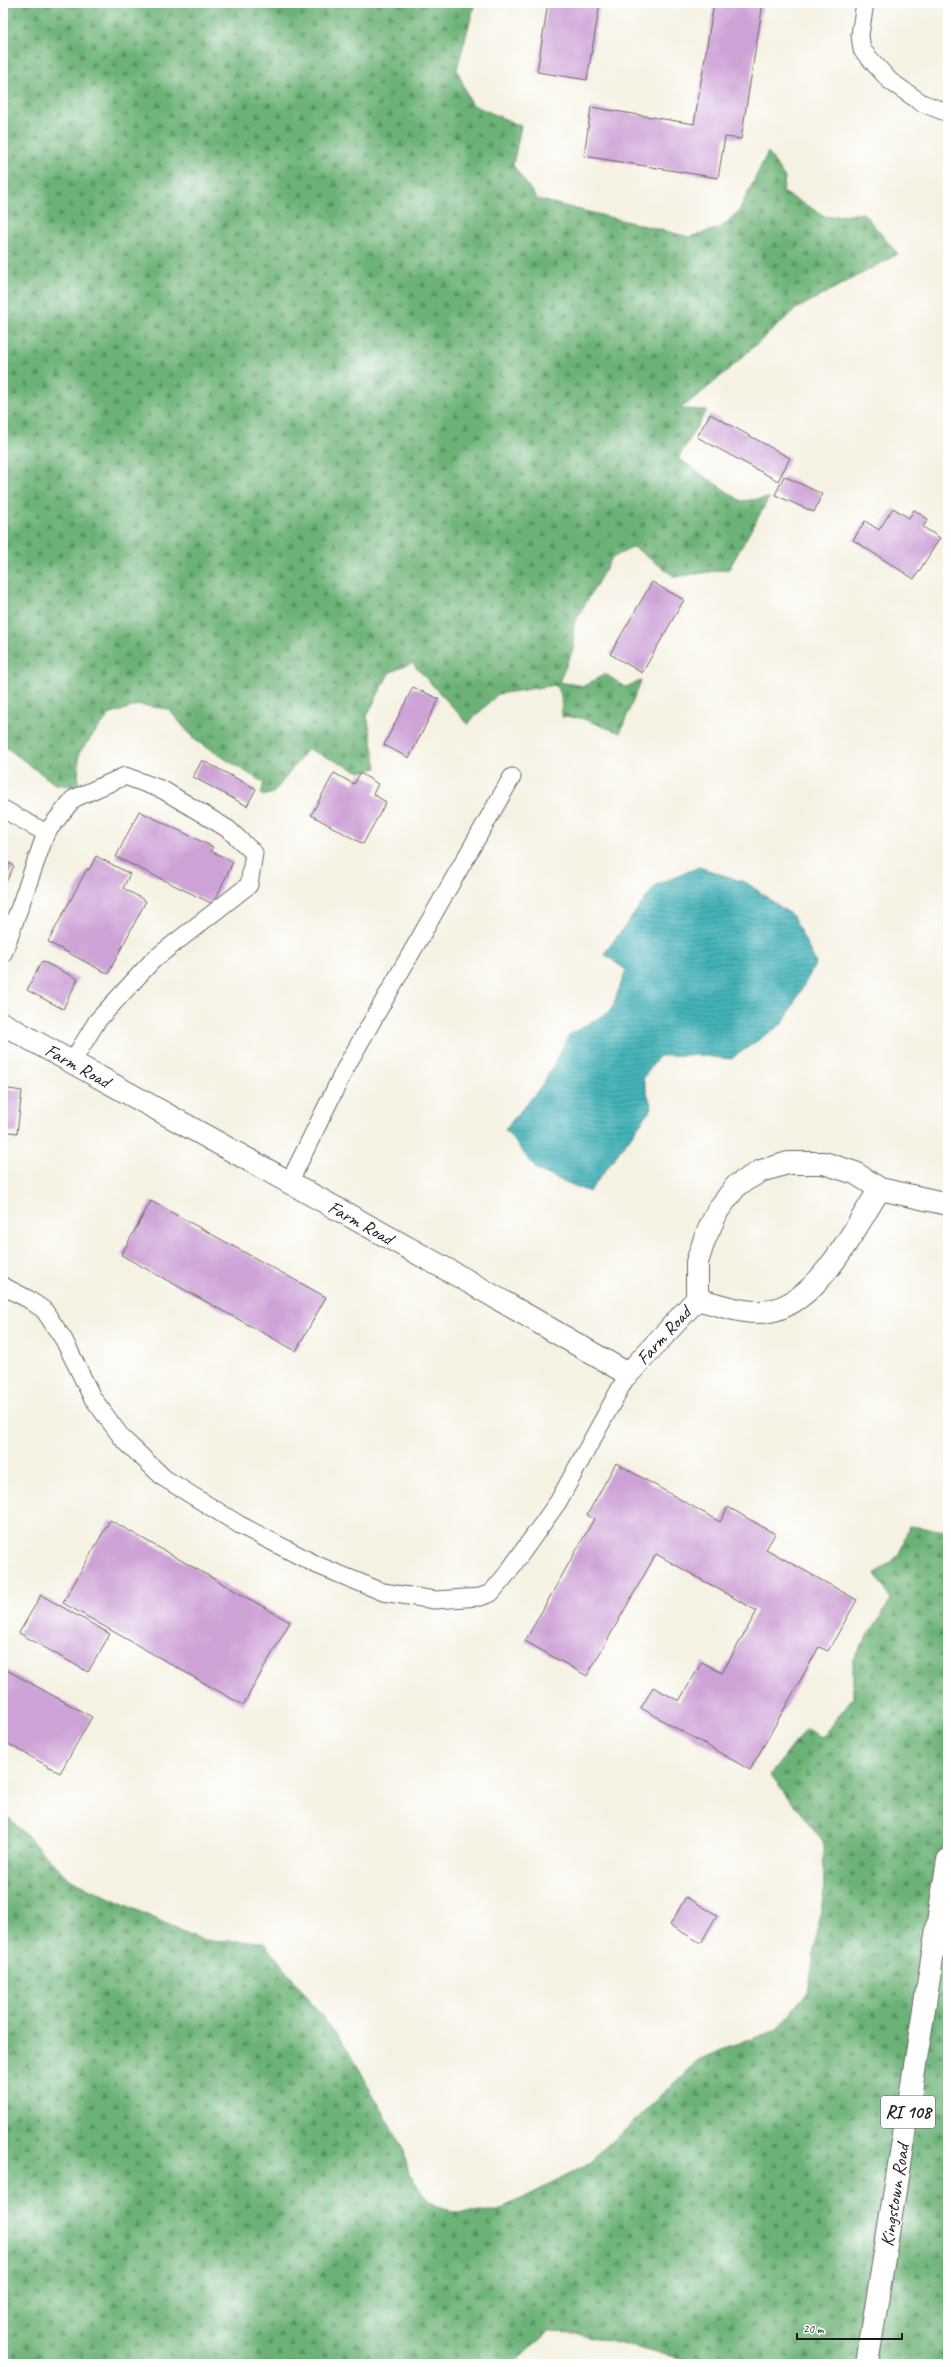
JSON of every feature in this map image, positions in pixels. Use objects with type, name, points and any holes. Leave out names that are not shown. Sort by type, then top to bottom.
[{"type":"street","name":"Farm Road","points":[[3,1024],[471,1283],[628,1374],[697,1299],[697,1262],[705,1238],[718,1210],[738,1185],[761,1171],[788,1163],[824,1163],[855,1174],[880,1189],[948,1204]]},
{"type":"street","name":"Farm Road","points":[[697,1299],[749,1312],[774,1311],[801,1298],[821,1280],[880,1189]]},
{"type":"street","name":"Kingstown Road","points":[[867,2364],[948,1860]]},
{"type":"lane","points":[[865,3],[860,35],[862,50],[890,81],[922,103],[948,113]]},
{"type":"lane","points":[[3,954],[46,833],[73,799],[125,776],[170,794],[228,828],[254,853],[248,885],[153,960],[97,1020],[72,1062]]},
{"type":"lane","points":[[289,1183],[347,1065],[512,777]]},
{"type":"lane","points":[[3,809],[46,833]]},
{"type":"lane","points":[[3,1286],[28,1299],[44,1310],[64,1340],[92,1397],[122,1438],[164,1478],[240,1525],[318,1565],[383,1592],[435,1600],[480,1597],[491,1593],[506,1575],[558,1502],[628,1374]]},
{"type":"green space","points":[[3,3],[475,3],[457,69],[471,104],[521,126],[513,165],[537,199],[689,237],[720,228],[739,211],[768,152],[785,178],[783,192],[827,217],[863,213],[898,254],[796,309],[711,385],[680,409],[707,410],[678,458],[741,501],[769,498],[729,569],[675,577],[634,547],[612,558],[574,623],[573,650],[559,682],[584,686],[605,674],[626,687],[641,681],[620,733],[581,718],[562,717],[561,695],[555,685],[498,694],[468,724],[412,663],[389,673],[367,716],[377,768],[360,772],[308,749],[273,793],[263,796],[261,794],[264,783],[195,740],[168,709],[138,705],[109,715],[79,753],[78,787],[55,784],[3,745]]},
{"type":"green space","points":[[909,1526],[948,1531],[948,2364],[703,2364],[576,2333],[548,2332],[513,2364],[3,2364],[3,1812],[69,1879],[202,1940],[264,1942],[350,2052],[404,2151],[409,2174],[430,2202],[450,2212],[498,2211],[582,2168],[633,2123],[699,2059],[778,2029],[808,1992],[824,1891],[823,1841],[770,1775],[806,1729],[822,1737],[853,1697],[853,1659],[891,1600],[876,1573],[899,1555]]},
{"type":"water","points":[[699,867],[747,883],[793,916],[816,963],[783,1023],[731,1059],[696,1055],[659,1056],[643,1079],[652,1108],[589,1192],[537,1170],[505,1129],[542,1086],[569,1035],[611,1011],[626,970],[604,954],[656,885]]},
{"type":"building","points":[[548,3],[600,3],[587,80],[537,72]]},
{"type":"building","points":[[714,3],[763,3],[741,139],[725,137],[718,178],[584,156],[591,107],[694,124]]},
{"type":"building","points":[[710,414],[790,458],[778,481],[697,437]]},
{"type":"building","points":[[784,476],[822,494],[814,512],[775,495]]},
{"type":"building","points":[[893,508],[909,518],[914,510],[928,519],[923,527],[940,538],[914,579],[853,540],[865,521],[879,530]]},
{"type":"building","points":[[652,582],[684,600],[642,673],[610,654]]},
{"type":"building","points":[[413,687],[439,699],[409,758],[384,745]]},
{"type":"building","points":[[202,760],[256,789],[247,806],[193,777]]},
{"type":"building","points":[[334,773],[354,784],[360,773],[378,784],[373,794],[386,802],[363,844],[311,815]]},
{"type":"building","points":[[139,811],[213,847],[211,851],[233,862],[213,904],[116,857]]},
{"type":"building","points":[[96,856],[130,874],[123,888],[146,901],[108,974],[48,942],[87,869],[89,870]]},
{"type":"building","points":[[3,860],[14,866],[3,888]]},
{"type":"building","points":[[42,961],[78,979],[63,1009],[27,990]]},
{"type":"building","points":[[3,1088],[22,1091],[17,1133],[3,1131]]},
{"type":"building","points":[[151,1201],[326,1297],[296,1351],[121,1255]]},
{"type":"building","points":[[616,1463],[720,1522],[728,1507],[775,1534],[766,1549],[857,1600],[828,1651],[819,1647],[750,1770],[641,1708],[653,1687],[679,1701],[702,1662],[722,1673],[757,1611],[656,1554],[587,1676],[525,1641],[594,1519],[587,1515]]},
{"type":"building","points":[[110,1520],[290,1622],[243,1705],[63,1603]]},
{"type":"building","points":[[41,1595],[110,1634],[88,1672],[19,1633]]},
{"type":"building","points":[[3,1668],[92,1717],[60,1773],[3,1741]]},
{"type":"building","points":[[686,1897],[717,1915],[701,1943],[670,1925]]}]
